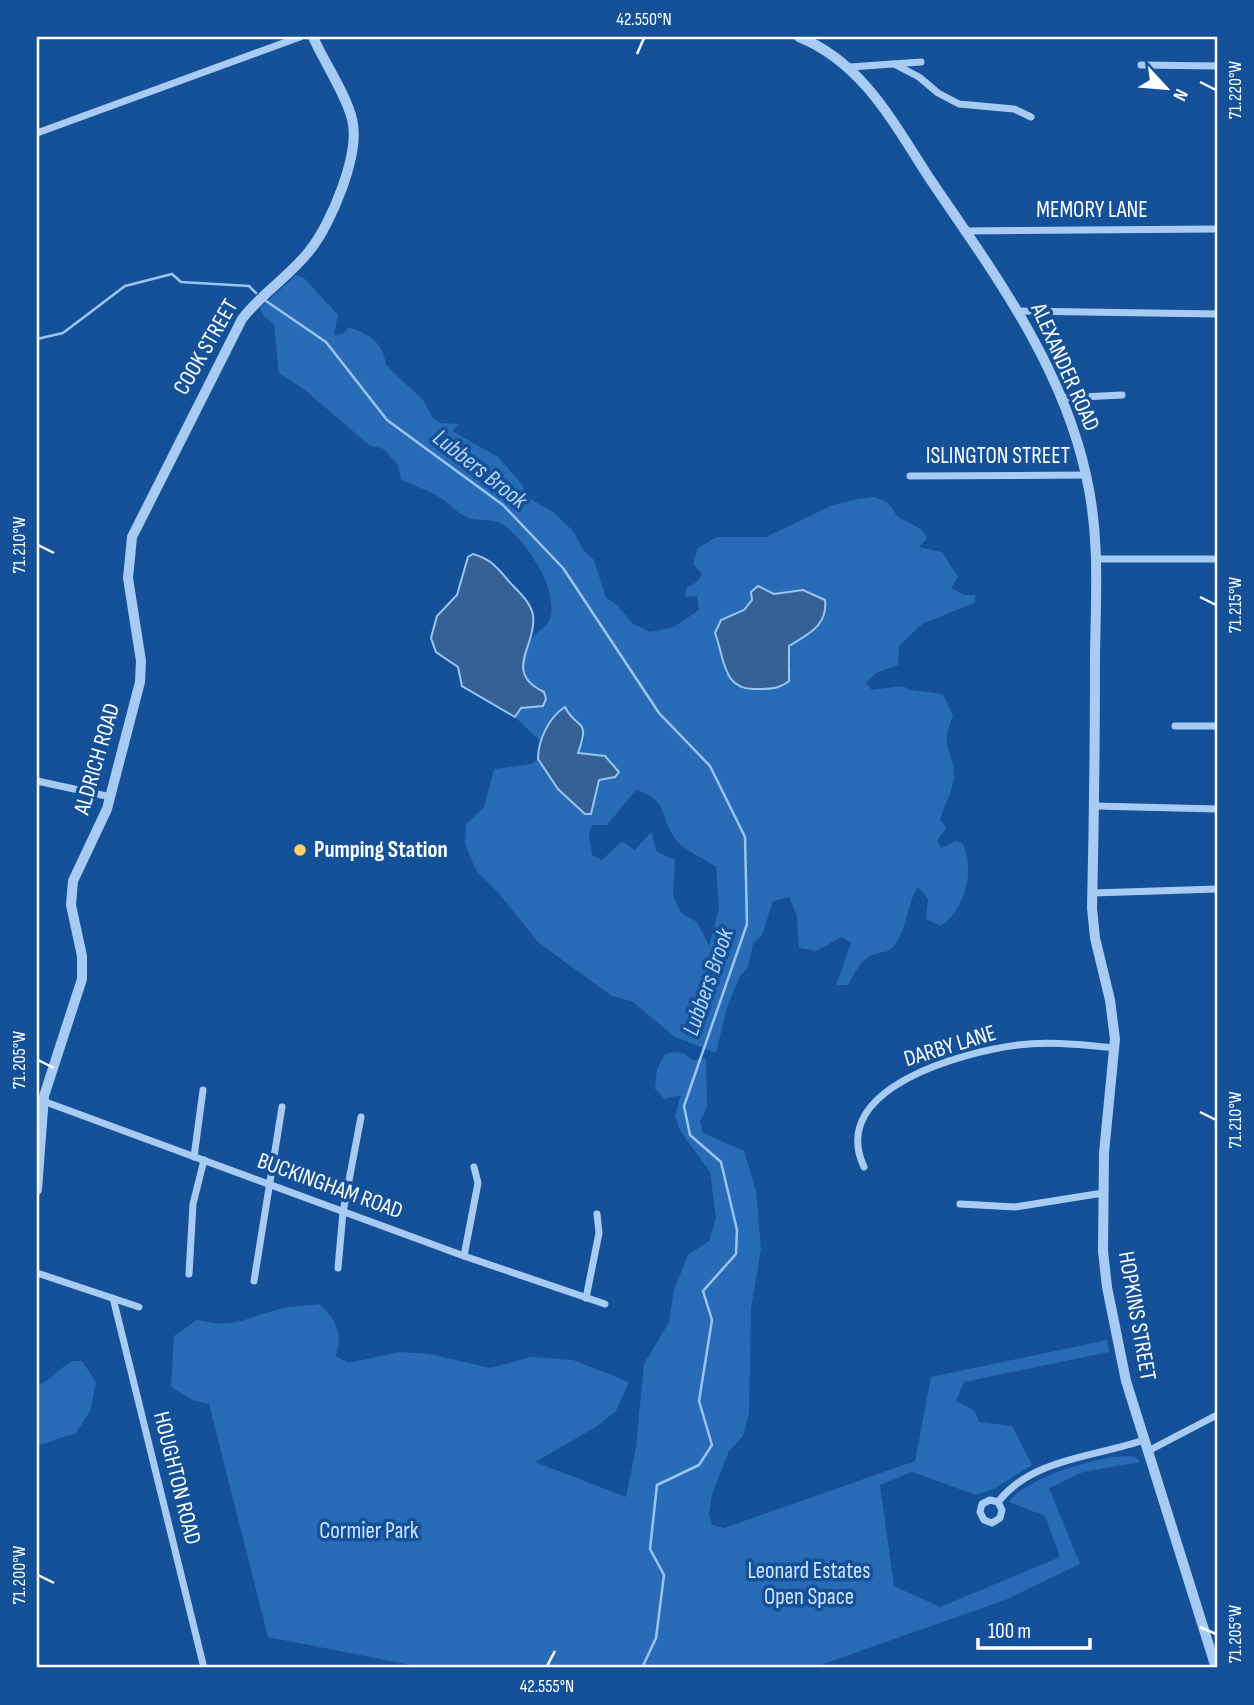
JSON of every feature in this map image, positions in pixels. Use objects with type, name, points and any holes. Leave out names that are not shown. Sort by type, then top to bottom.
[{"type":"street","points":[[37,133],[300,37]]},
{"type":"street","name":"COOK STREET","points":[[132,537],[242,319],[261,296],[311,250],[336,201],[349,159],[353,122],[313,37]]},
{"type":"street","name":"ALEXANDER ROAD","points":[[799,37],[850,67],[880,102],[1018,311],[1061,398],[1086,475],[1097,559],[1093,919]]},
{"type":"street","points":[[850,67],[921,62]]},
{"type":"street","points":[[894,64],[959,104],[1014,109],[1031,117]]},
{"type":"street","points":[[1141,65],[1217,66]]},
{"type":"street","name":"MEMORY LANE","points":[[966,231],[1217,229]]},
{"type":"street","points":[[1018,311],[1217,314]]},
{"type":"street","points":[[1061,398],[1122,395]]},
{"type":"street","name":"ISLINGTON STREET","points":[[910,476],[1086,475]]},
{"type":"street","name":"ALDRICH ROAD","points":[[37,1190],[41,1097],[78,1002],[82,979],[82,956],[71,905],[73,881],[111,797],[141,676],[128,578],[132,537]]},
{"type":"street","points":[[1097,559],[1217,559]]},
{"type":"street","points":[[1175,726],[1217,726]]},
{"type":"street","points":[[37,781],[111,797]]},
{"type":"street","points":[[1095,806],[1217,808]]},
{"type":"street","points":[[1093,893],[1217,889]]},
{"type":"street","name":"HOPKINS STREET","points":[[1093,919],[1111,1010],[1115,1048],[1105,1125],[1103,1193],[1107,1287],[1121,1363],[1216,1668]]},
{"type":"street","name":"DARBY LANE","points":[[864,1167],[857,1143],[867,1113],[891,1086],[909,1076],[1017,1045],[1051,1043],[1115,1048]]},
{"type":"street","points":[[194,1157],[203,1090]]},
{"type":"street","name":"BUCKINGHAM ROAD","points":[[41,1097],[194,1157],[464,1256],[605,1304]]},
{"type":"street","points":[[254,1281],[282,1107]]},
{"type":"street","points":[[338,1268],[344,1212],[361,1117]]},
{"type":"street","points":[[189,1274],[193,1204],[204,1160]]},
{"type":"street","points":[[464,1256],[478,1182],[474,1167]]},
{"type":"street","points":[[960,1204],[1015,1207],[1103,1193]]},
{"type":"street","points":[[586,1298],[599,1233],[597,1214]]},
{"type":"street","points":[[37,1273],[139,1307]]},
{"type":"street","name":"HOUGHTON ROAD","points":[[113,1298],[204,1668]]},
{"type":"street","points":[[998,1502],[1014,1485],[1032,1475],[1087,1454],[1146,1446],[1217,1415]]},
{"type":"green space","points":[[296,275],[303,277],[338,315],[334,335],[343,334],[349,327],[374,340],[382,350],[386,365],[423,400],[432,417],[440,423],[459,424],[452,431],[498,457],[520,482],[529,498],[553,512],[573,531],[584,551],[594,560],[606,598],[616,604],[633,624],[650,632],[674,627],[699,610],[697,596],[685,597],[687,587],[697,582],[702,574],[693,564],[698,548],[717,537],[766,537],[833,505],[875,497],[888,503],[898,517],[921,529],[927,538],[919,547],[942,552],[958,577],[951,588],[964,595],[976,595],[974,603],[922,624],[899,646],[898,665],[876,673],[866,683],[872,690],[903,686],[910,690],[943,694],[953,716],[947,742],[954,781],[940,820],[946,828],[937,841],[941,848],[956,841],[962,843],[966,853],[968,876],[962,899],[949,919],[941,926],[926,919],[928,899],[918,887],[903,929],[893,947],[864,960],[848,985],[836,985],[851,943],[842,937],[816,951],[799,948],[797,916],[789,897],[773,901],[762,935],[753,944],[748,967],[740,976],[727,1007],[716,1053],[675,1037],[633,1002],[612,996],[539,943],[496,890],[477,872],[465,844],[466,824],[484,807],[494,769],[532,764],[538,759],[558,789],[585,814],[591,814],[599,780],[615,777],[600,758],[578,753],[585,738],[565,707],[558,712],[541,742],[515,717],[521,708],[537,706],[544,692],[526,676],[523,654],[534,636],[548,623],[551,615],[551,602],[545,580],[521,541],[505,526],[493,521],[466,517],[435,495],[401,479],[398,465],[384,449],[369,445],[305,390],[279,373],[274,324],[264,316],[260,308]],"holes":[[[803,590],[814,631],[789,646],[791,666],[725,674],[724,657],[715,633],[721,620],[744,610],[752,600]],[[636,790],[655,800],[660,806],[668,827],[679,843],[716,867],[719,908],[709,946],[697,922],[681,913],[673,895],[675,860],[657,852],[651,832],[635,850],[622,841],[602,860],[592,855],[589,835],[592,825],[607,825]]]},
{"type":"green space","points":[[677,1052],[692,1060],[706,1059],[707,1108],[700,1121],[703,1133],[744,1151],[756,1191],[761,1249],[751,1309],[749,1414],[743,1436],[729,1451],[712,1494],[709,1514],[712,1525],[724,1528],[915,1461],[931,1377],[1107,1340],[1109,1352],[964,1382],[956,1401],[975,1411],[979,1422],[1012,1426],[1032,1465],[994,1489],[976,1495],[912,1472],[880,1485],[894,1586],[940,1607],[1060,1557],[1045,1516],[1009,1502],[1018,1493],[1031,1484],[1068,1468],[1107,1458],[1136,1457],[1140,1462],[1083,1472],[1049,1488],[1080,1564],[1005,1600],[812,1668],[426,1668],[268,1637],[209,1404],[193,1400],[171,1387],[174,1336],[197,1320],[232,1323],[285,1308],[319,1304],[337,1327],[339,1340],[336,1356],[348,1363],[399,1352],[429,1354],[490,1368],[531,1357],[573,1360],[629,1382],[616,1411],[596,1427],[535,1462],[626,1497],[636,1447],[644,1364],[669,1322],[674,1290],[688,1255],[709,1241],[716,1218],[710,1172],[681,1132],[675,1116],[681,1095],[665,1099],[655,1089],[657,1069],[665,1054]]},
{"type":"green space","points":[[74,1361],[82,1361],[96,1382],[90,1411],[76,1433],[37,1446],[37,1385]]},
{"type":"shaded area","points":[[473,554],[496,567],[526,600],[533,615],[523,667],[525,676],[544,692],[546,699],[543,706],[521,708],[515,717],[462,686],[458,667],[436,652],[431,638],[437,616],[457,595],[468,557]]},
{"type":"shaded area","points":[[758,586],[774,594],[803,590],[825,600],[820,623],[789,646],[789,681],[770,689],[746,688],[731,679],[723,663],[715,633],[721,620],[744,610],[752,600],[751,592]]},
{"type":"shaded area","points":[[565,707],[583,729],[578,753],[605,756],[619,772],[615,777],[599,780],[591,814],[585,814],[558,789],[538,759],[546,730],[554,717]]},
{"type":"waterway","name":"Lubbers Brook","points":[[37,339],[63,333],[125,286],[172,274],[181,282],[249,286],[256,293]]},
{"type":"waterway","name":"Lubbers Brook","points":[[266,301],[326,342],[387,420],[503,505],[563,568],[659,713],[710,766],[745,837],[747,924],[684,1106],[690,1135],[721,1162],[737,1230],[736,1254],[703,1291],[712,1320],[699,1401],[712,1445],[699,1465],[657,1485],[650,1549],[664,1575],[656,1638],[642,1668]]},
{"type":"place","name":"Pumping Station","points":[[300,850]]},
{"type":"park label","name":"Cormier Park","points":[[369,1531]]},
{"type":"park label","name":"Leonard Estates Open Space","points":[[809,1584]]}]
